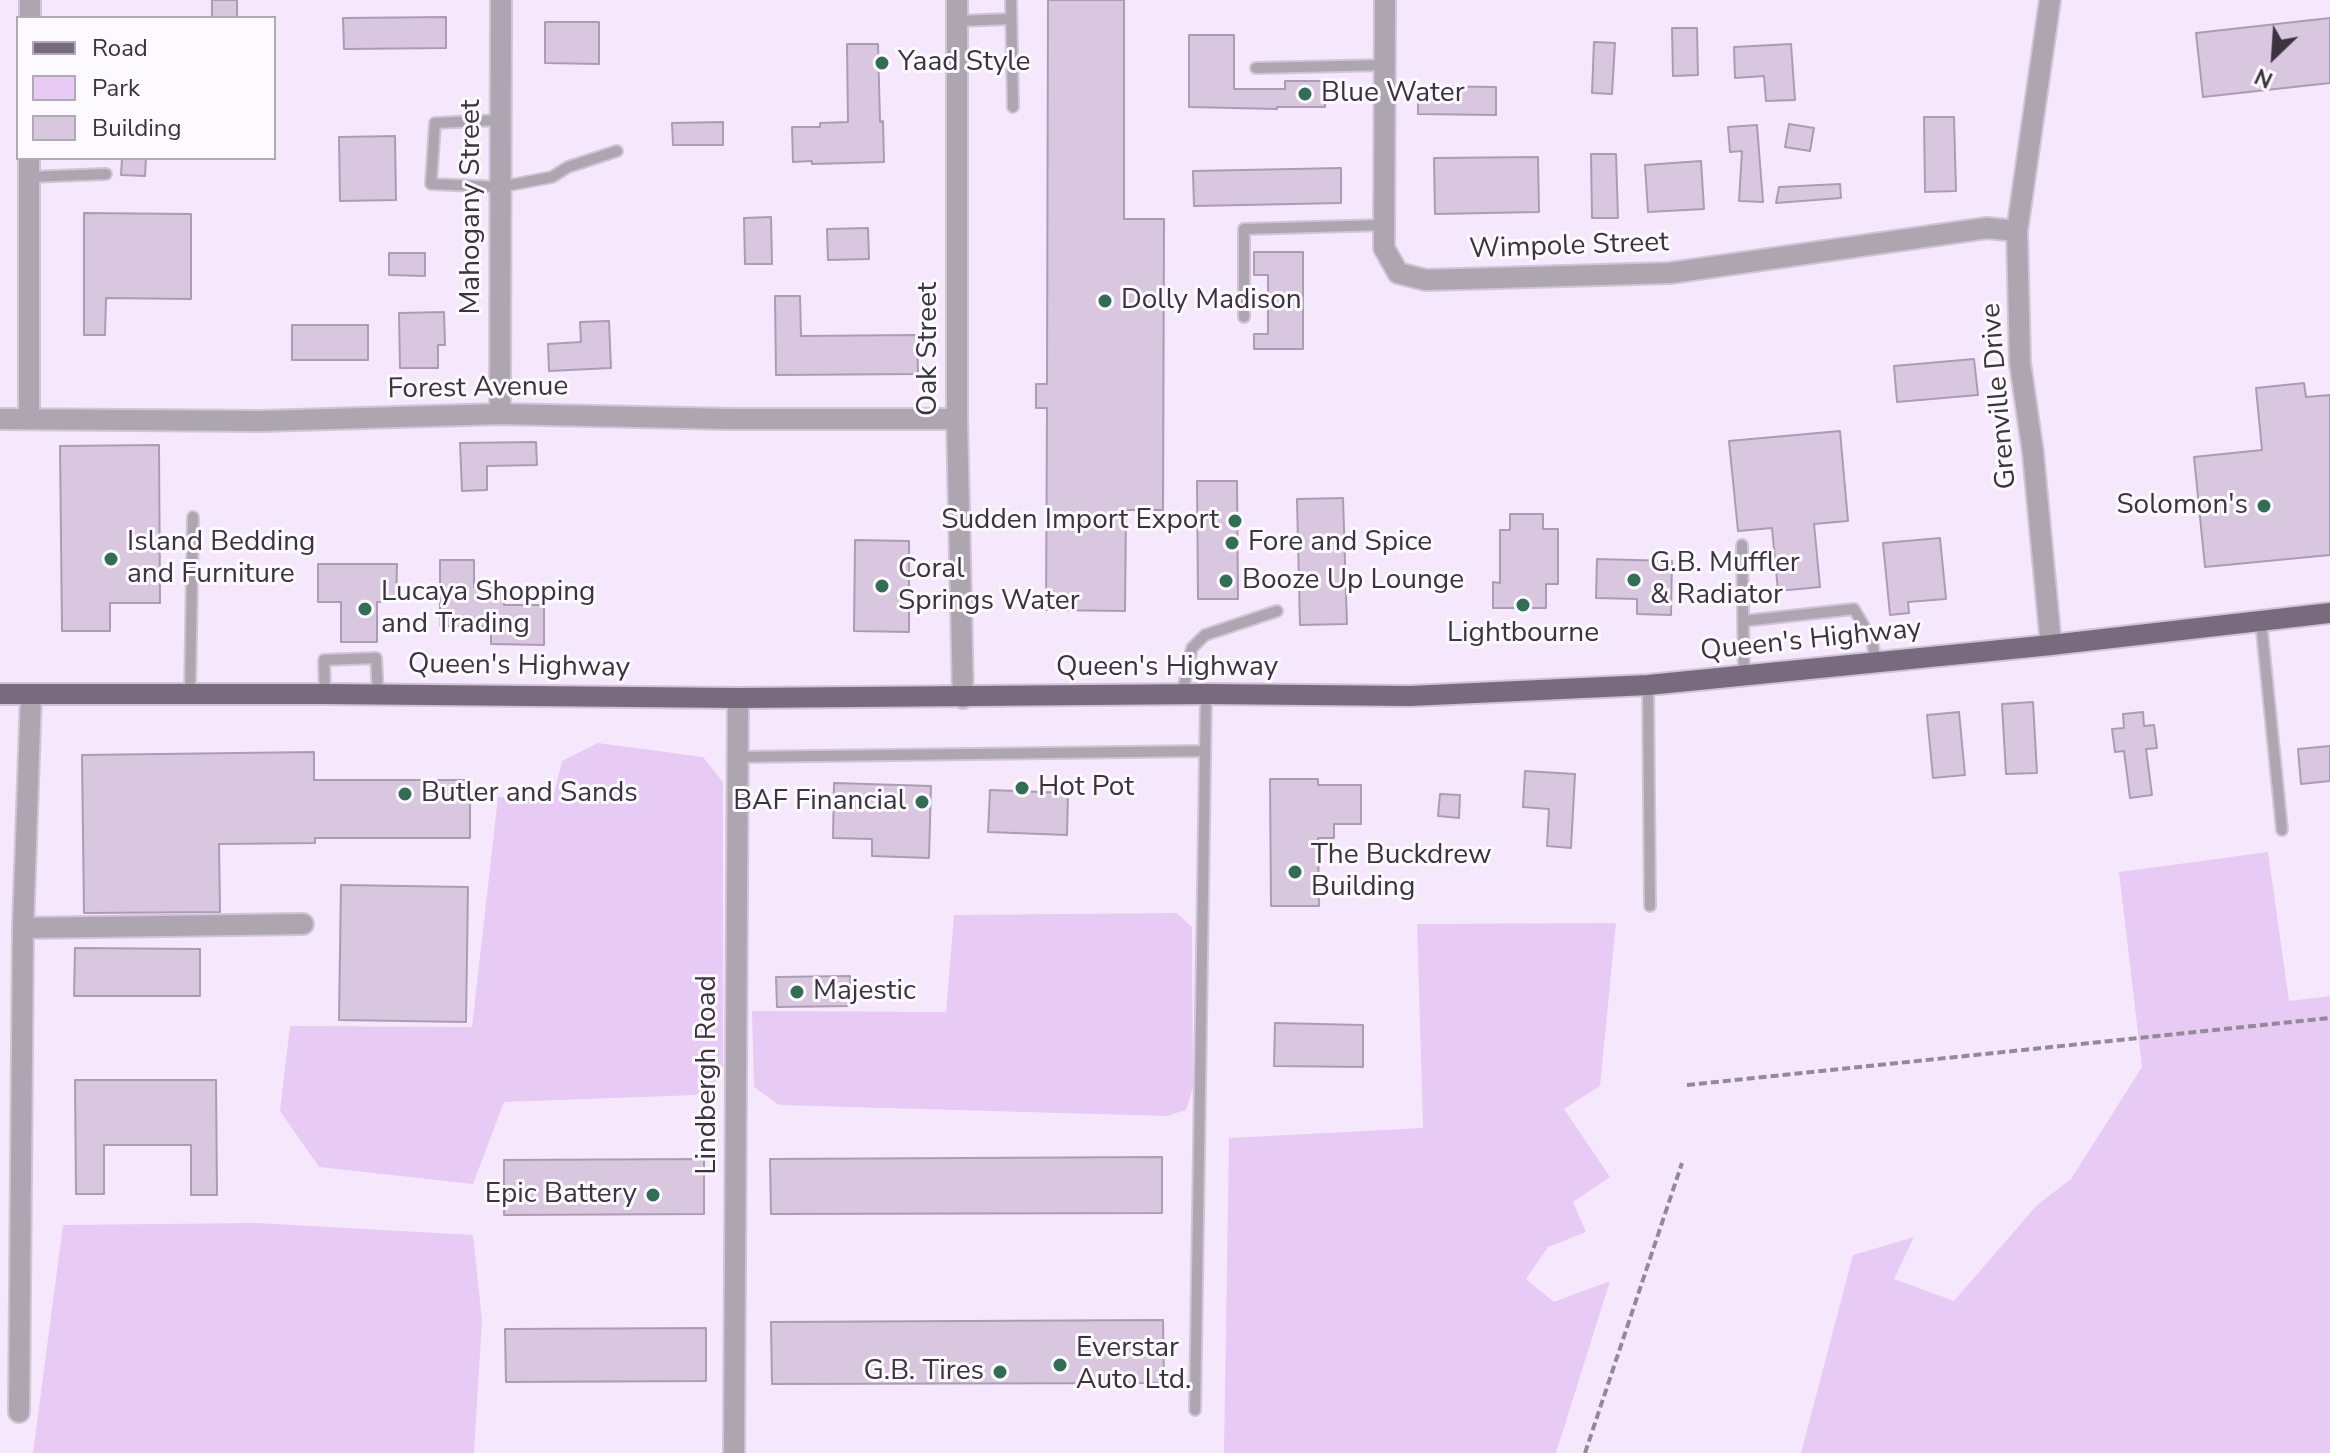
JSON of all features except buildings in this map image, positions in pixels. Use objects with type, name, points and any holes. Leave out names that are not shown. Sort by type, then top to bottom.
[{"type":"main road","name":"Queen's Highway","points":[[0,694],[738,698],[1206,694],[1410,696],[1648,685],[2051,645],[2330,613]]},
{"type":"street","name":"Mahogany Street","points":[[500,414],[501,0]]},
{"type":"street","name":"Wimpole Street","points":[[1385,0],[1384,248],[1398,273],[1426,280],[1670,273],[1987,228],[2017,231]]},
{"type":"street","name":"Grenville Drive","points":[[2050,0],[2017,231],[2020,363],[2033,453],[2051,645]]},
{"type":"street","name":"Oak Street","points":[[957,10],[957,419],[963,698]]},
{"type":"street","points":[[29,167],[29,419]]},
{"type":"street","name":"Forest Avenue","points":[[0,419],[261,421],[500,414],[731,419],[957,419]]},
{"type":"street","points":[[19,1412],[23,928],[31,694]]},
{"type":"street","name":"Lindbergh Road","points":[[734,1453],[738,698]]},
{"type":"street","points":[[23,928],[303,924]]},
{"type":"lane","points":[[1011,0],[1013,107]]},
{"type":"lane","points":[[957,10],[1010,19]]},
{"type":"lane","points":[[1256,68],[1385,65]]},
{"type":"lane","points":[[500,120],[435,123],[431,184],[500,187],[552,177],[568,167],[617,151]]},
{"type":"lane","points":[[29,167],[106,174]]},
{"type":"lane","points":[[1244,317],[1244,229],[1384,225]]},
{"type":"lane","points":[[190,693],[193,517]]},
{"type":"lane","points":[[1742,545],[1744,676]]},
{"type":"lane","points":[[1743,621],[1854,609],[1872,640],[1876,663]]},
{"type":"lane","points":[[1182,695],[1192,648],[1205,635],[1277,611]]},
{"type":"lane","points":[[2261,621],[2282,830]]},
{"type":"lane","points":[[325,694],[324,660],[376,658],[378,694]]},
{"type":"lane","points":[[1648,685],[1650,906]]},
{"type":"lane","points":[[1195,1410],[1206,694]]},
{"type":"lane","points":[[738,757],[1205,751]]},
{"type":"path","points":[[1687,1085],[2330,1018]]},
{"type":"path","points":[[1585,1453],[1682,1163]]},
{"type":"green space","points":[[598,743],[703,757],[723,782],[723,1076],[696,1095],[504,1102],[473,1184],[319,1167],[280,1111],[290,1026],[472,1027],[498,797],[553,798],[562,761]]},
{"type":"green space","points":[[2268,852],[2289,1001],[2330,996],[2330,1453],[1801,1453],[1853,1255],[1914,1237],[1894,1279],[1954,1301],[2037,1205],[2071,1179],[2142,1067],[2119,872]]},
{"type":"green space","points":[[1177,913],[1192,927],[1193,1088],[1186,1110],[1167,1116],[779,1105],[754,1087],[752,1011],[946,1012],[954,915]]},
{"type":"green space","points":[[1616,923],[1600,1086],[1564,1109],[1610,1177],[1573,1202],[1586,1232],[1548,1247],[1526,1279],[1554,1302],[1610,1281],[1556,1453],[1224,1453],[1229,1138],[1423,1128],[1417,924]]},
{"type":"green space","points":[[256,1223],[473,1235],[482,1320],[474,1453],[33,1453],[63,1225]]},
{"type":"place","name":"Yaad Style","points":[[882,63]]},
{"type":"place","name":"Blue Water","points":[[1305,94]]},
{"type":"place","name":"Dolly Madison","points":[[1105,301]]},
{"type":"place","name":"Solomon's","points":[[2264,506]]},
{"type":"place","name":"Sudden Import Export","points":[[1235,521]]},
{"type":"place","name":"Fore and Spice","points":[[1232,543]]},
{"type":"place","name":"Island Bedding and Furniture","points":[[111,559]]},
{"type":"place","name":"G.B. Muffler & Radiator","points":[[1634,580]]},
{"type":"place","name":"Booze Up Lounge","points":[[1226,581]]},
{"type":"place","name":"Coral Springs Water","points":[[882,586]]},
{"type":"place","name":"Lightbourne","points":[[1523,605]]},
{"type":"place","name":"Lucaya Shopping and Trading","points":[[365,609]]},
{"type":"place","name":"Hot Pot","points":[[1022,788]]},
{"type":"place","name":"Butler and Sands","points":[[405,794]]},
{"type":"place","name":"BAF Financial","points":[[922,802]]},
{"type":"place","name":"The Buckdrew Building","points":[[1295,872]]},
{"type":"place","name":"Majestic","points":[[797,992]]},
{"type":"place","name":"Epic Battery","points":[[653,1195]]},
{"type":"place","name":"Everstar Auto Ltd.","points":[[1060,1365]]},
{"type":"place","name":"G.B. Tires","points":[[1000,1372]]}]
